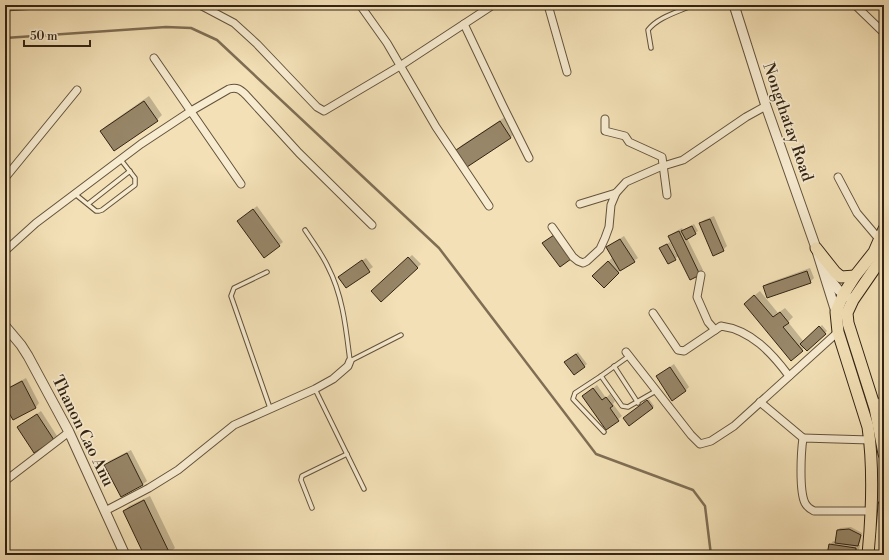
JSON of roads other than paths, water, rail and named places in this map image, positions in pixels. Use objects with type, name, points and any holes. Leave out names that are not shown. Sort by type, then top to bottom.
[{"type":"main road","points":[[868,555],[872,511],[870,440],[868,427],[838,332],[843,295],[855,276],[874,252],[884,229]]},
{"type":"main road","points":[[816,248],[835,272],[841,276],[855,276]]},
{"type":"main road","points":[[841,313],[853,300],[884,255]]},
{"type":"main road","points":[[841,313],[848,323],[875,408],[884,454]]},
{"type":"main road","points":[[882,547],[884,505]]},
{"type":"street","points":[[5,7],[38,5]]},
{"type":"street","points":[[200,5],[234,23],[257,44],[317,107],[324,111],[400,66],[493,5]]},
{"type":"street","points":[[360,5],[387,43],[417,91],[436,127],[489,206]]},
{"type":"street","points":[[548,5],[567,72]]},
{"type":"street","name":"Nongthatay Road","points":[[734,5],[766,106],[816,248]]},
{"type":"street","points":[[855,5],[884,32]]},
{"type":"street","points":[[464,24],[529,158]]},
{"type":"street","points":[[154,58],[241,184]]},
{"type":"street","points":[[5,251],[36,223],[141,144],[191,111],[235,88],[240,90],[299,153],[372,224]]},
{"type":"street","points":[[5,178],[77,90]]},
{"type":"street","points":[[552,227],[573,257],[582,263],[587,262],[600,249],[610,227],[611,205],[616,193],[626,182],[663,166],[684,160],[746,117],[766,106]]},
{"type":"street","points":[[604,119],[605,132],[625,136],[629,142],[661,156],[667,195]]},
{"type":"street","points":[[838,177],[857,213],[879,239]]},
{"type":"street","points":[[580,204],[616,193]]},
{"type":"street","points":[[816,248],[832,282],[843,295],[853,300]]},
{"type":"street","points":[[816,248],[841,313]]},
{"type":"street","points":[[701,274],[697,297],[708,322],[715,330]]},
{"type":"street","points":[[653,313],[678,350],[684,351],[721,326],[732,327],[754,339],[775,357],[789,376]]},
{"type":"street","name":"Thanon Cao Anu","points":[[5,326],[28,356],[69,432],[125,555]]},
{"type":"street","points":[[627,354],[700,444],[711,441],[728,430],[838,332]]},
{"type":"street","points":[[105,511],[149,488],[178,470],[234,425],[315,389],[344,371],[350,361]]},
{"type":"street","points":[[875,408],[884,398]]},
{"type":"street","points":[[760,402],[803,438],[870,440]]},
{"type":"street","points":[[5,481],[69,432]]},
{"type":"street","points":[[803,438],[801,448],[802,494],[805,503],[810,509],[814,511],[872,511]]},
{"type":"lane","points":[[651,48],[648,30],[652,25],[662,18],[693,5]]},
{"type":"lane","points":[[75,194],[96,211],[99,211],[135,185],[135,178],[121,160]]},
{"type":"lane","points":[[88,204],[130,171]]},
{"type":"lane","points":[[305,230],[328,268],[339,294],[345,323],[350,361],[401,334]]},
{"type":"lane","points":[[267,272],[234,288],[231,296],[270,408]]},
{"type":"lane","points":[[604,432],[573,399],[575,393],[601,376],[627,354]]},
{"type":"lane","points":[[614,366],[638,403]]},
{"type":"lane","points":[[601,376],[624,407],[638,403],[656,391]]},
{"type":"lane","points":[[315,389],[364,489]]},
{"type":"lane","points":[[312,508],[301,480],[302,476],[347,454]]},
{"type":"waterway","points":[[5,38],[166,27],[191,28],[217,40],[439,248],[596,454],[693,490],[705,506],[711,555]]}]
